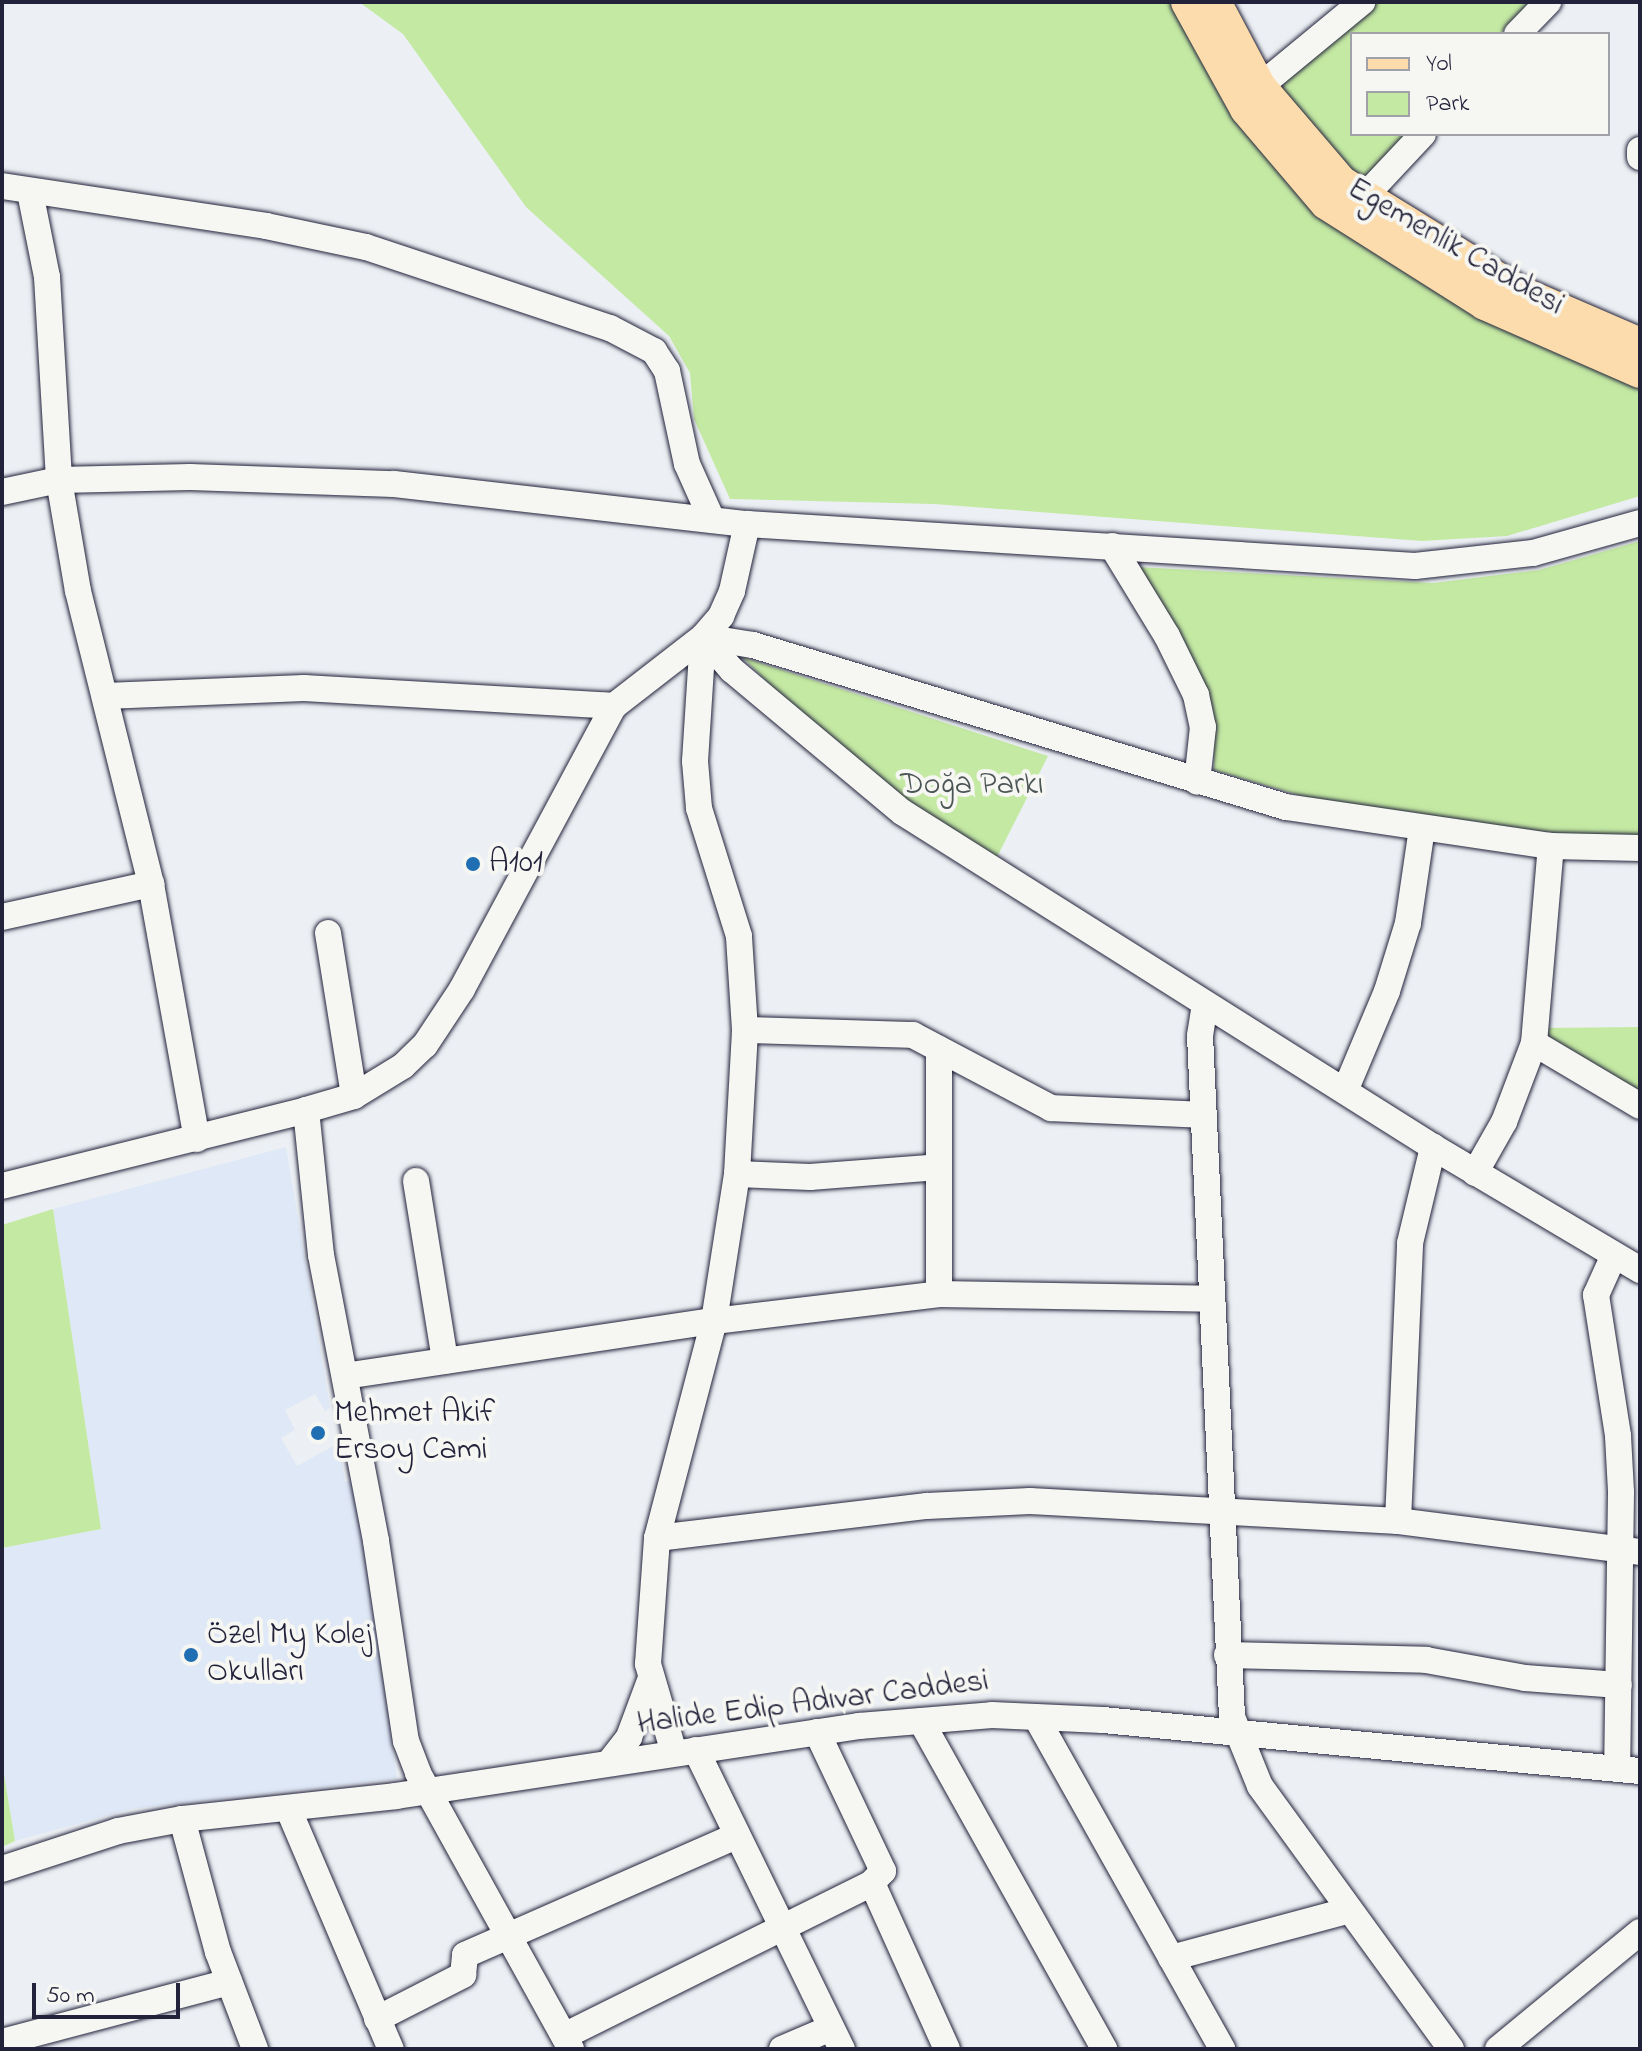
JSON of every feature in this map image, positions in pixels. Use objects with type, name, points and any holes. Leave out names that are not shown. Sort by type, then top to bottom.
[{"type":"main road","name":"Egemenlik Caddesi","points":[[1188,2],[1247,109],[1301,179],[1334,208],[1485,303],[1640,371]]},
{"type":"main road","name":"Egemenlik Caddesi","points":[[1214,2],[1259,87],[1320,162],[1362,199],[1520,293],[1640,345]]},
{"type":"street","points":[[1259,87],[1362,2]]},
{"type":"street","points":[[1519,32],[1548,2]]},
{"type":"street","points":[[1362,199],[1421,136]]},
{"type":"street","points":[[1640,150],[1640,157]]},
{"type":"street","points":[[2,186],[266,226],[366,247],[610,328],[654,351],[667,371],[687,464],[712,520]]},
{"type":"street","points":[[30,192],[47,277],[59,480],[78,591],[151,884],[197,1139]]},
{"type":"street","points":[[2,492],[59,480],[190,477],[394,484],[747,524],[1438,566],[1533,553],[1640,523]]},
{"type":"street","points":[[2,1186],[197,1139],[354,1096],[403,1066],[425,1045],[482,952],[614,706],[703,637],[732,591],[747,524]]},
{"type":"street","points":[[1112,546],[1167,636],[1196,695],[1203,727],[1197,782]]},
{"type":"street","points":[[703,637],[753,645],[1286,807],[1551,846],[1640,848]]},
{"type":"street","points":[[703,637],[732,670],[902,812],[1433,1147],[1640,1270]]},
{"type":"street","points":[[703,637],[695,761],[699,808],[739,936],[745,1030],[737,1174],[714,1321],[657,1538],[647,1643],[651,1678],[685,1751],[736,1836],[837,2039],[782,2049]]},
{"type":"street","points":[[105,696],[304,688],[614,706]]},
{"type":"street","points":[[1345,1091],[1387,991],[1408,923],[1422,828]]},
{"type":"street","points":[[1475,1173],[1504,1122],[1534,1043],[1551,846]]},
{"type":"street","points":[[2,917],[151,884]]},
{"type":"street","points":[[328,933],[354,1096]]},
{"type":"street","points":[[1205,1004],[1200,1036],[1219,1511],[1235,1733],[1260,1786],[1451,2049]]},
{"type":"street","points":[[745,1030],[913,1035],[1051,1108],[1204,1115]]},
{"type":"street","points":[[1534,1043],[1640,1106]]},
{"type":"street","points":[[939,1049],[939,1294]]},
{"type":"street","points":[[306,1110],[312,1194],[406,1741],[567,2043],[781,1925],[872,1883],[883,1871],[817,1732]]},
{"type":"street","points":[[1398,1521],[1410,1243],[1433,1147]]},
{"type":"street","points":[[737,1174],[810,1177],[939,1167]]},
{"type":"street","points":[[416,1181],[445,1361]]},
{"type":"street","points":[[1614,1255],[1596,1295],[1618,1436],[1631,1552],[1619,1685],[1628,1770]]},
{"type":"street","points":[[345,1376],[714,1321],[939,1294],[1212,1299]]},
{"type":"street","points":[[657,1538],[999,1501],[1398,1521],[1631,1552]]},
{"type":"street","points":[[1227,1655],[1426,1660],[1525,1678],[1619,1685]]},
{"type":"street","points":[[609,1763],[629,1737],[651,1678]]},
{"type":"street","points":[[1036,1717],[1222,2049]]},
{"type":"street","name":"Halide Edip Adıvar Caddesi","points":[[2,1869],[118,1831],[182,1819],[430,1791],[817,1732],[921,1721],[1036,1717],[1628,1770]]},
{"type":"street","points":[[921,1721],[1104,2049]]},
{"type":"street","points":[[288,1808],[391,2049]]},
{"type":"street","points":[[182,1819],[229,1982],[255,2049]]},
{"type":"street","points":[[377,2019],[463,1975],[465,1955],[508,1933],[736,1836]]},
{"type":"street","points":[[872,1883],[947,2049]]},
{"type":"street","points":[[1171,1958],[1350,1910]]},
{"type":"street","points":[[1498,2049],[1640,1932]]},
{"type":"street","points":[[2,2042],[229,1982]]},
{"type":"shaded area","points":[[286,1147],[330,1408],[325,1411],[315,1394],[285,1410],[295,1430],[281,1438],[297,1466],[339,1443],[345,1482],[354,1480],[397,1779],[131,1809],[15,1841],[2,1762],[2,1548],[101,1529],[53,1209]]},
{"type":"green space","points":[[359,2],[1172,2],[1215,86],[1640,384],[1640,496],[1507,536],[1422,541],[934,504],[730,499],[694,419],[690,373],[669,336],[526,207],[403,34]]},
{"type":"green space","points":[[1379,2],[1529,2],[1502,32],[1350,32],[1350,136],[1408,136],[1363,183],[1276,86]]},
{"type":"green space","points":[[1640,541],[1640,838],[1576,836],[1329,804],[1214,770],[1214,729],[1138,567],[1433,583],[1539,570]]},
{"type":"green space","name":"Doğa Parkı","points":[[742,657],[1048,756],[996,859],[949,832],[819,733]]},
{"type":"green space","points":[[1640,1027],[1640,1091],[1543,1033],[1543,1028]]},
{"type":"green space","points":[[53,1209],[101,1529],[2,1548],[2,1225]]},
{"type":"green space","points":[[2,1762],[15,1841],[2,1847]]},
{"type":"place","name":"A101","points":[[473,864]]},
{"type":"place","name":"Mehmet Akif Ersoy Cami","points":[[318,1433]]},
{"type":"place","name":"Özel My Kolej Okulları","points":[[191,1655]]}]
